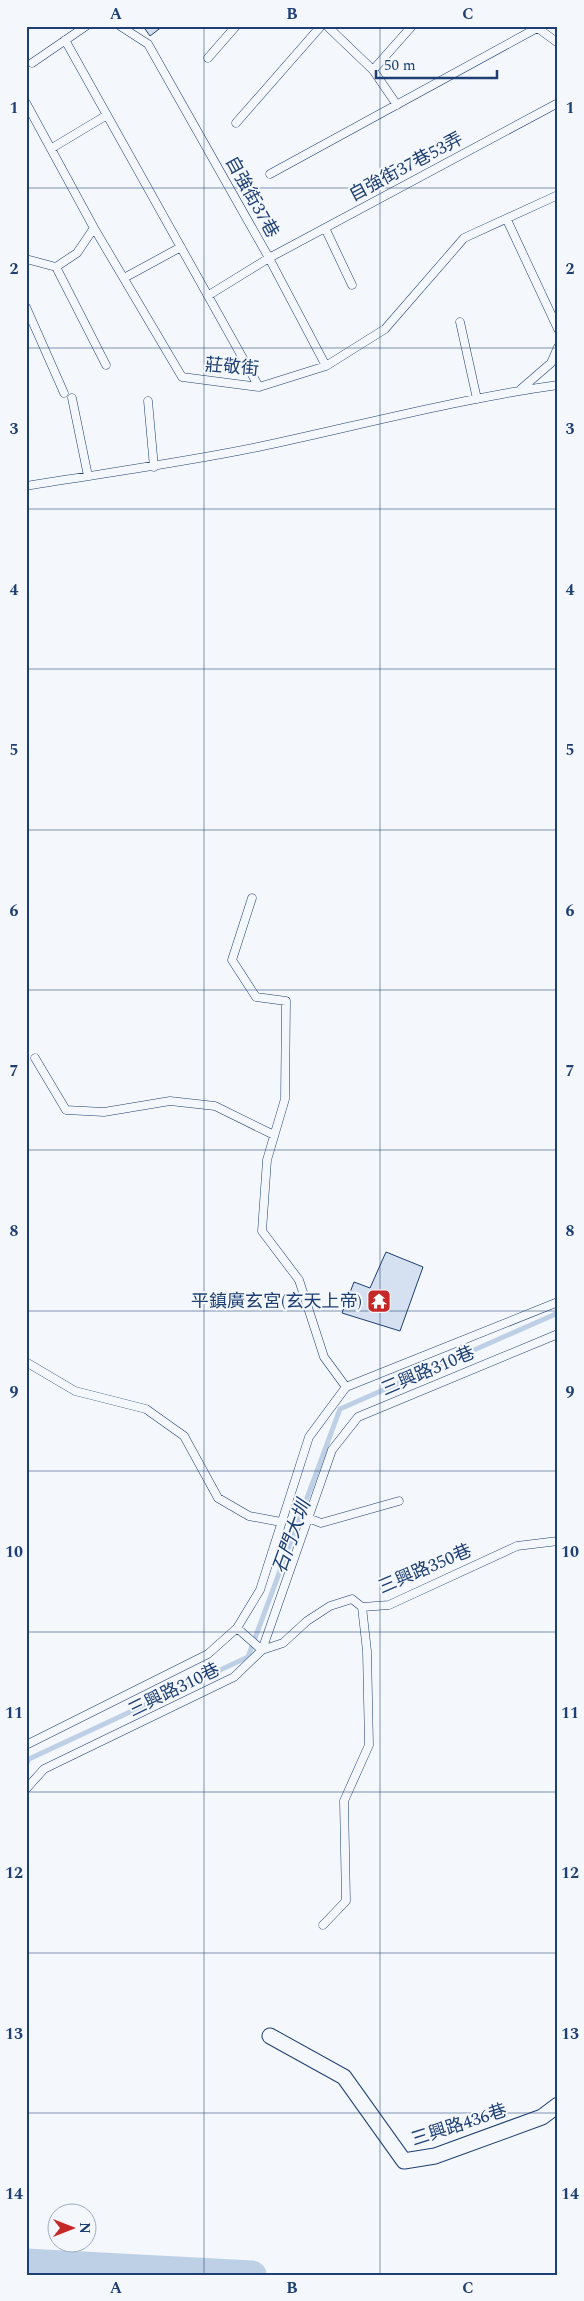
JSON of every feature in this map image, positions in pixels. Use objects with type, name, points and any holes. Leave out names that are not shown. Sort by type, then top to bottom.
[{"type":"street","name":"三興路436巷","points":[[270,2036],[344,2077],[404,2161],[444,2153],[542,2117],[558,2105]]},
{"type":"lane","points":[[32,64],[86,26]]},
{"type":"lane","name":"自強街37巷","points":[[120,26],[148,44],[269,258],[326,366]]},
{"type":"lane","points":[[208,58],[236,26]]},
{"type":"lane","points":[[236,123],[321,26]]},
{"type":"lane","points":[[327,26],[374,70],[397,105]]},
{"type":"lane","points":[[374,70],[412,26]]},
{"type":"lane","points":[[270,174],[536,27],[558,43]]},
{"type":"lane","points":[[66,40],[260,387]]},
{"type":"lane","name":"自強街37巷53弄","points":[[209,295],[269,258],[558,103]]},
{"type":"lane","name":"莊敬街","points":[[26,104],[52,148],[94,228],[182,377],[260,387],[326,366],[385,329],[464,238],[507,220],[558,195]]},
{"type":"lane","points":[[52,148],[107,115]]},
{"type":"lane","points":[[507,220],[558,329]]},
{"type":"lane","points":[[56,267],[77,253],[94,228]]},
{"type":"lane","points":[[325,228],[352,285]]},
{"type":"lane","points":[[124,278],[181,247]]},
{"type":"lane","points":[[26,259],[56,267],[106,366]]},
{"type":"lane","points":[[26,307],[64,393]]},
{"type":"lane","points":[[460,322],[477,399]]},
{"type":"lane","points":[[520,390],[551,363],[558,346]]},
{"type":"lane","points":[[26,486],[154,467],[520,390],[558,385]]},
{"type":"lane","points":[[72,398],[88,476]]},
{"type":"lane","points":[[148,401],[154,467]]},
{"type":"lane","points":[[252,898],[232,960],[256,997],[286,1001],[285,1099],[267,1160],[262,1231],[299,1280],[324,1357],[346,1387]]},
{"type":"lane","points":[[35,1058],[66,1110],[104,1112],[170,1101],[215,1106],[274,1135]]},
{"type":"lane","name":"三興路310巷","points":[[26,1745],[208,1654],[239,1630],[260,1590],[309,1437],[346,1387],[558,1302]]},
{"type":"lane","name":"三興路310巷","points":[[26,1789],[44,1769],[234,1678],[260,1648],[332,1450],[358,1417],[558,1334]]},
{"type":"lane","points":[[26,1362],[75,1391],[146,1409],[184,1436],[218,1498],[249,1516],[281,1522]]},
{"type":"lane","points":[[308,1518],[321,1522],[399,1502]]},
{"type":"lane","name":"三興路350巷","points":[[260,1648],[283,1643],[307,1621],[330,1606],[352,1599],[362,1607],[389,1605],[517,1546],[558,1541]]},
{"type":"lane","points":[[323,1925],[346,1901],[344,1801],[370,1746],[367,1650],[362,1607]]},
{"type":"lane","points":[[239,1630],[260,1648]]},
{"type":"building","points":[[143,26],[163,26],[150,36]]},
{"type":"building","name":"平鎮廣玄宮(玄天上帝)","points":[[386,1252],[423,1267],[400,1331],[342,1313],[354,1282],[370,1288]]},
{"type":"waterway","name":"石門大圳","points":[[26,1764],[29,1759],[248,1657],[340,1409],[558,1313]]},
{"type":"waterway","points":[[26,2263],[252,2275]]},
{"type":"place","name":"平鎮廣玄宮(玄天上帝)","points":[[379,1301]]}]
